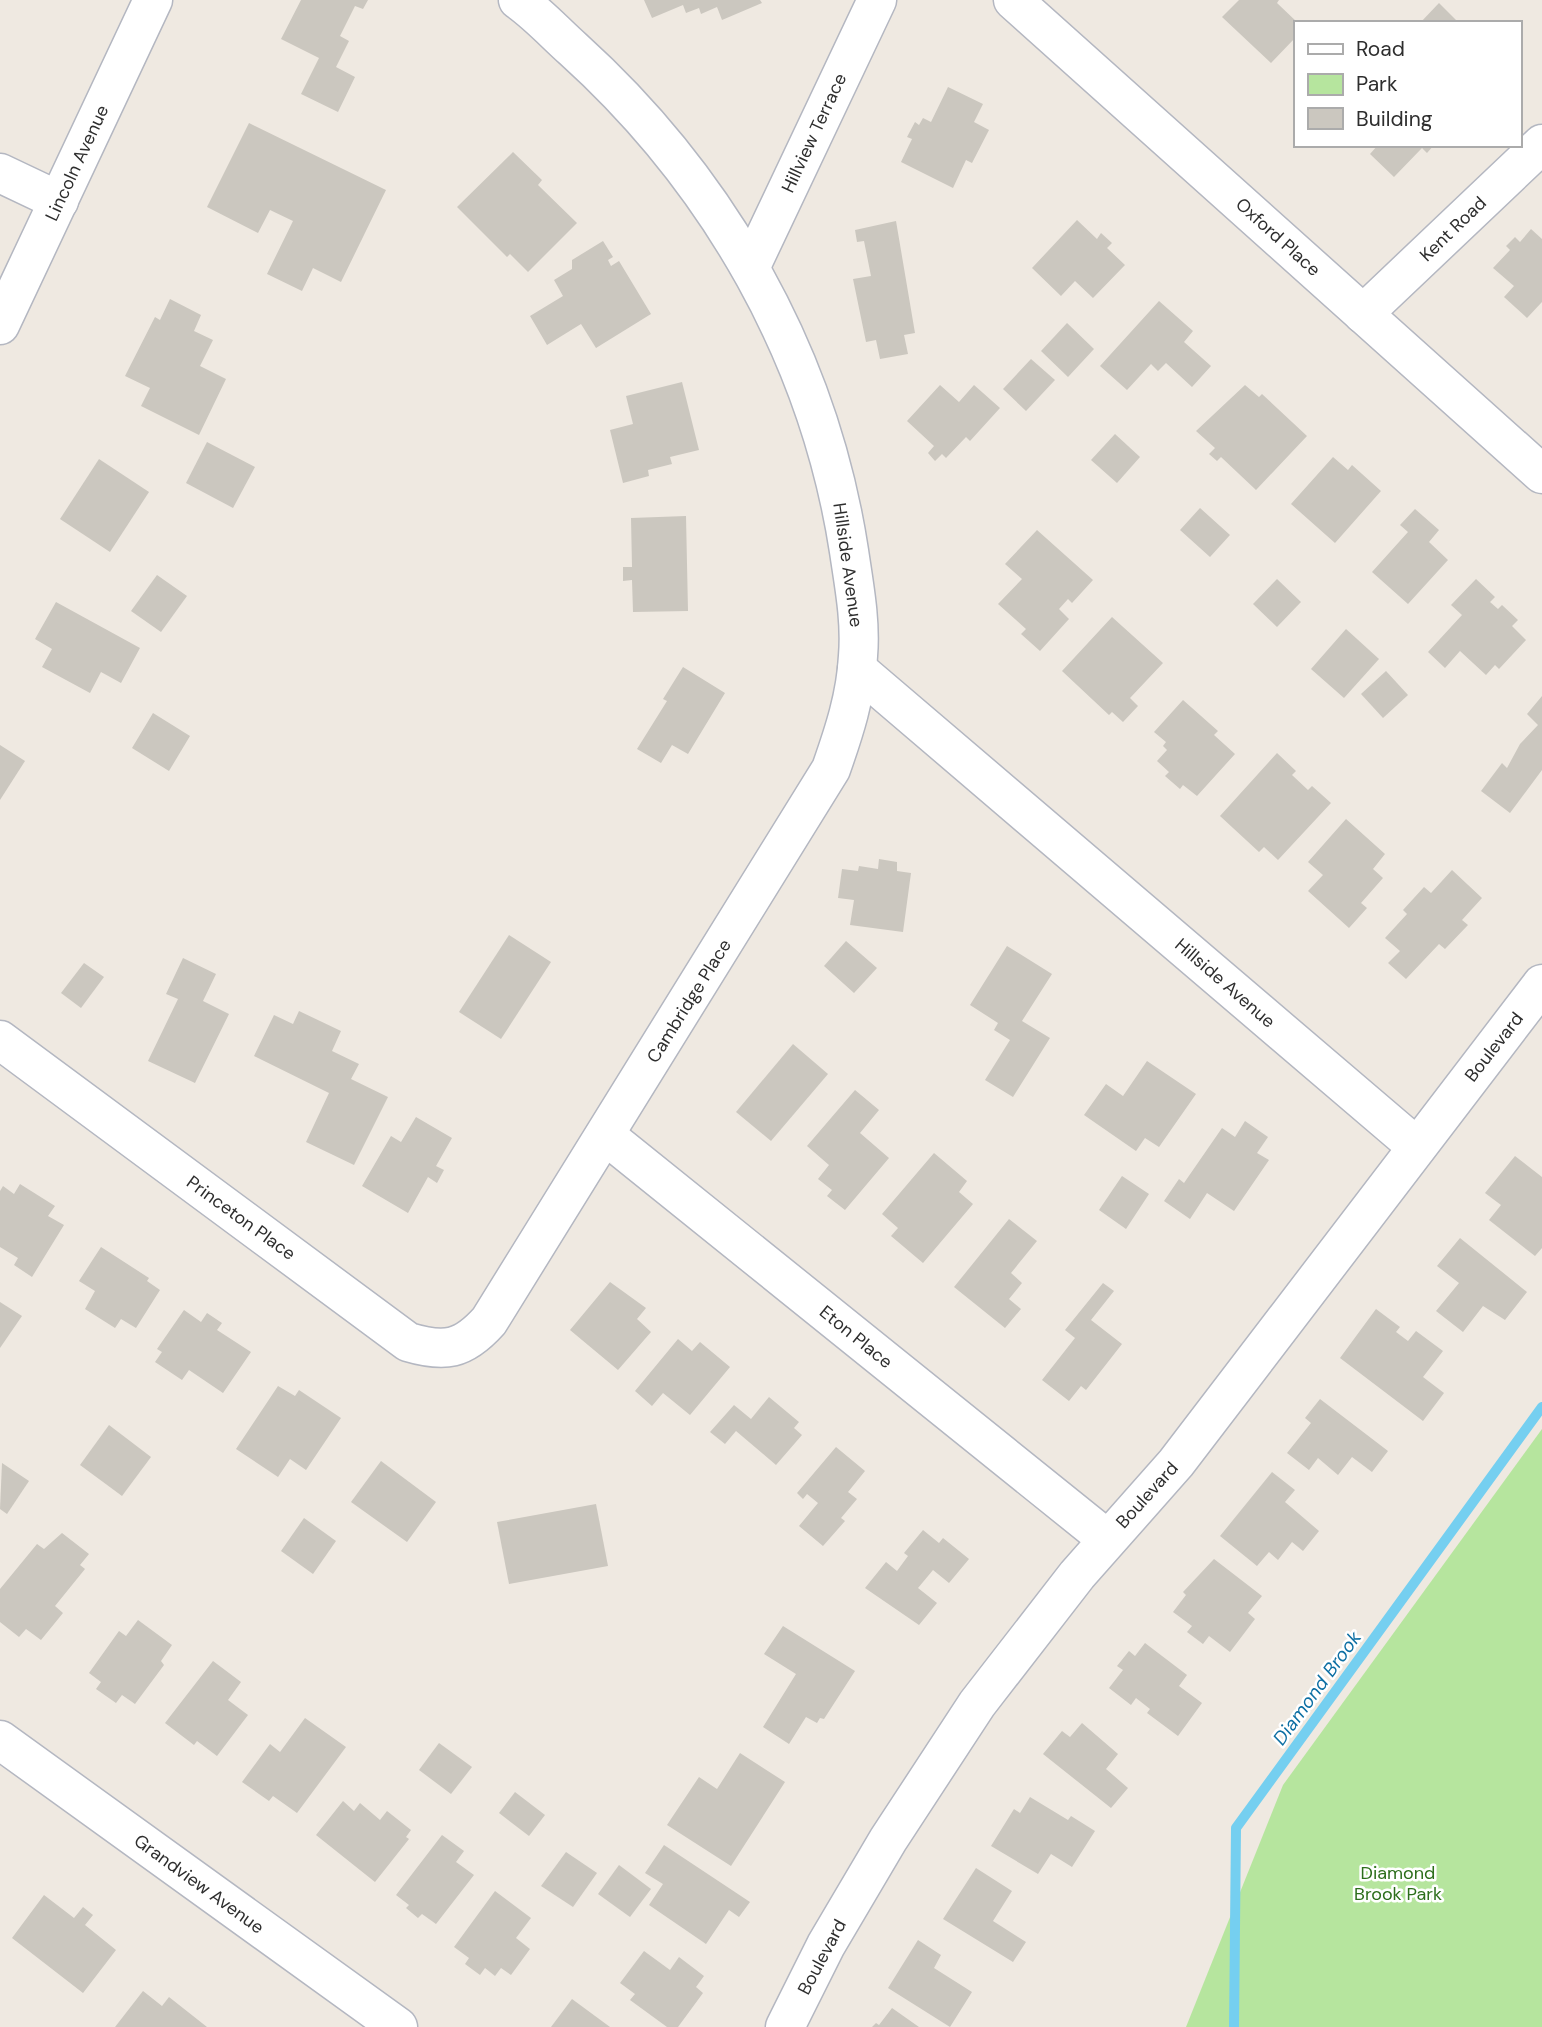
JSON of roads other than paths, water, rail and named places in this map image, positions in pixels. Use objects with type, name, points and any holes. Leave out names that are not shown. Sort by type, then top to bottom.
[{"type":"street","name":"Lincoln Avenue","points":[[0,325],[153,0]]},
{"type":"street","name":"Hillside Avenue","points":[[518,0],[597,71],[663,140],[725,224],[751,266],[788,340],[819,422],[842,507],[856,594],[857,669],[1417,1147]]},
{"type":"street","name":"Hillview Terrace","points":[[751,266],[877,0]]},
{"type":"street","name":"Oxford Place","points":[[1013,0],[1542,474]]},
{"type":"street","name":"Kent Road","points":[[1363,314],[1542,144]]},
{"type":"street","points":[[0,173],[59,201]]},
{"type":"street","name":"Cambridge Place","points":[[489,1321],[831,769],[849,718],[857,669]]},
{"type":"street","name":"Boulevard","points":[[785,2027],[826,1945],[895,1828],[978,1704],[1107,1539],[1176,1463],[1542,984]]},
{"type":"street","name":"Princeton Place","points":[[0,1040],[408,1342],[430,1348],[453,1347],[474,1338],[489,1321]]},
{"type":"street","name":"Eton Place","points":[[605,1135],[1107,1539]]},
{"type":"street","name":"Grandview Avenue","points":[[0,1740],[398,2027]]},
{"type":"waterway","name":"Diamond Brook","points":[[1234,2027],[1236,1828],[1542,1407]]},
{"type":"park label","name":"Diamond Brook Park","points":[[1398,1883]]}]
